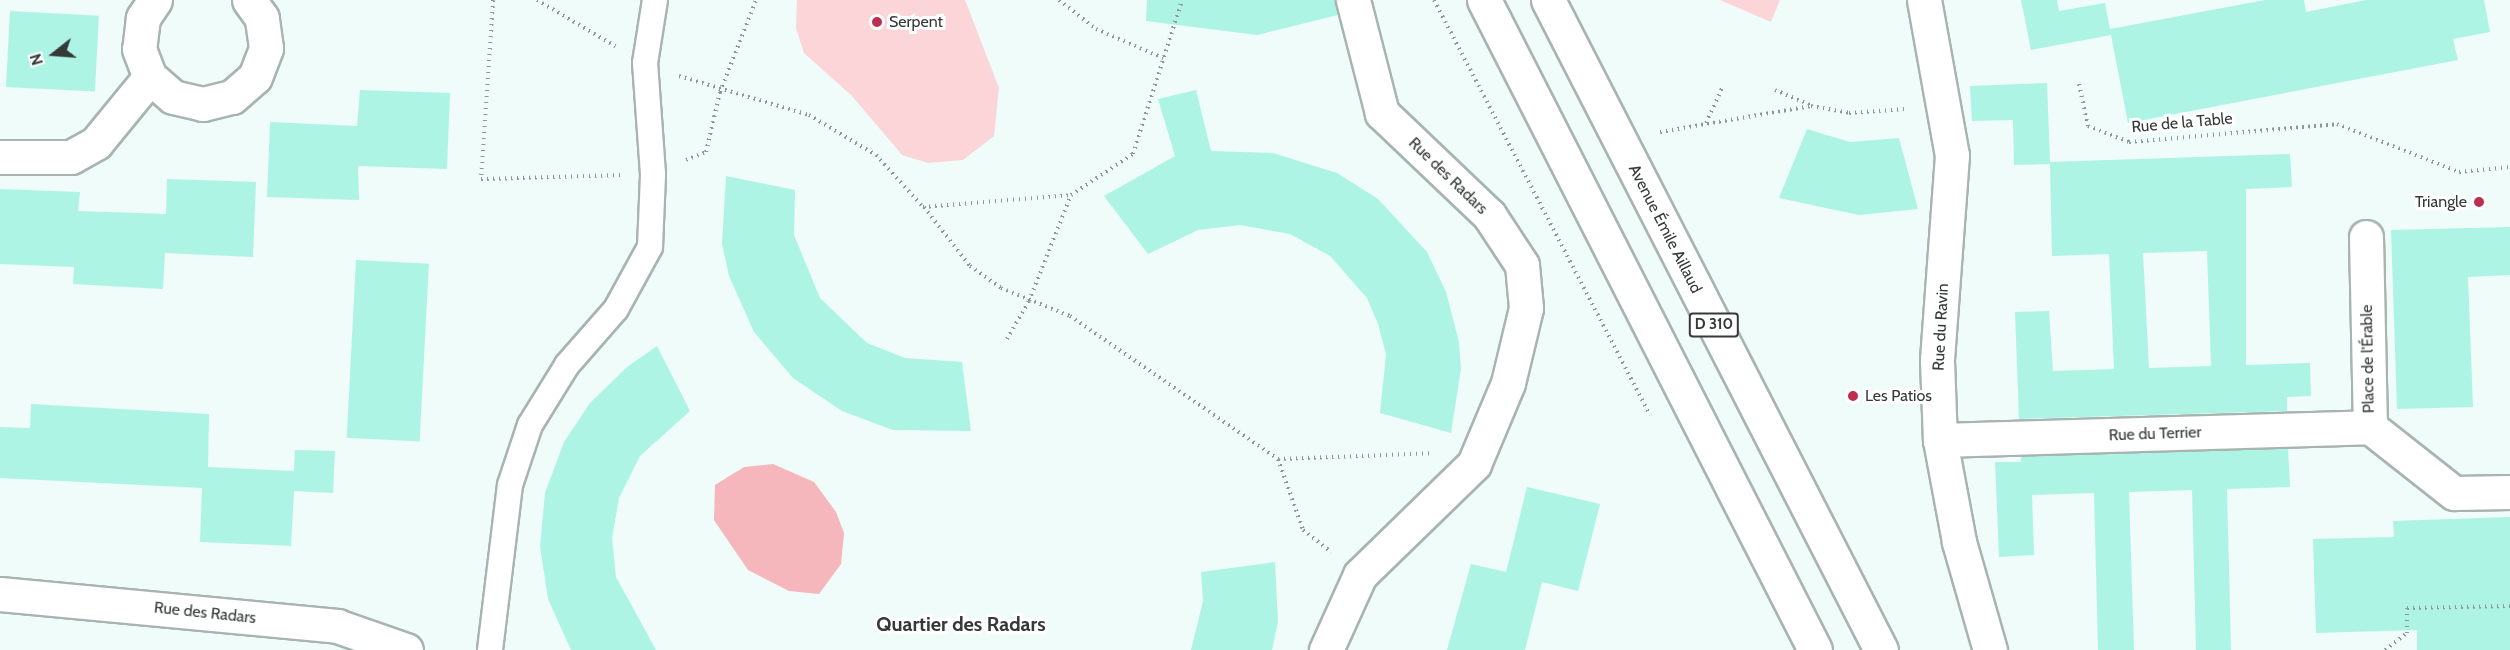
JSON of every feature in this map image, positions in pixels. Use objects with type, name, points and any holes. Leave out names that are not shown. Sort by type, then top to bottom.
[{"type":"street","points":[[155,0],[143,18],[140,49],[150,77],[173,97],[203,104],[232,97],[255,77],[266,48],[262,18],[249,0]]},
{"type":"street","name":"Rue des Radars","points":[[1326,650],[1360,575],[1474,464],[1508,383],[1524,319],[1522,265],[1490,215],[1382,113],[1353,0]]},
{"type":"street","points":[[1484,0],[1815,650]]},
{"type":"street","name":"Avenue Émile Aillaud","points":[[1548,0],[1881,650]]},
{"type":"street","name":"Rue du Ravin","points":[[1924,0],[1952,155],[1937,360],[1940,440],[1959,542],[1990,650]]},
{"type":"street","points":[[0,158],[71,157],[96,143],[150,77]]},
{"type":"street","name":"Place de l'Érable","points":[[2366,237],[2370,427],[2454,493],[2510,492]]},
{"type":"street","name":"Rue du Terrier","points":[[1940,440],[2370,427]]},
{"type":"street","name":"Rue des Radars","points":[[0,594],[337,626],[406,650]]},
{"type":"lane","points":[[490,650],[510,485],[530,424],[567,365],[616,309],[650,247],[653,174],[645,63],[655,0]]},
{"type":"path","points":[[492,0],[481,179],[653,174],[706,152],[720,92],[756,0]]},
{"type":"path","points":[[537,0],[645,63],[720,92],[809,115],[876,155],[923,207],[970,266],[1029,301],[1070,316],[1106,338],[1278,459],[1304,530],[1360,575]]},
{"type":"path","points":[[1059,0],[1096,29],[1163,58]]},
{"type":"path","points":[[923,207],[1071,195],[1133,154],[1182,0]]},
{"type":"path","points":[[1434,0],[1652,419]]},
{"type":"path","name":"Rue de la Table","points":[[2079,84],[2088,126],[2129,142],[2288,125],[2337,124],[2459,172],[2510,167]]},
{"type":"path","points":[[1706,124],[1723,86]]},
{"type":"path","points":[[1775,90],[1811,106],[1849,113],[1943,106]]},
{"type":"path","points":[[1660,132],[1811,106]]},
{"type":"path","points":[[1007,339],[1029,301],[1071,195]]},
{"type":"path","points":[[1278,459],[1431,453],[1474,464]]},
{"type":"path","points":[[2388,649],[2407,633],[2406,608],[2510,606]]},
{"type":"shaded area","points":[[797,0],[965,0],[999,88],[994,136],[963,160],[928,163],[902,155],[852,96],[804,53],[796,28]]},
{"type":"shaded area","points":[[1720,0],[1780,0],[1771,22]]},
{"type":"shaded area","points":[[773,464],[814,482],[836,512],[844,533],[841,564],[819,594],[789,591],[748,570],[714,520],[715,485],[744,467]]},
{"type":"building","points":[[1147,0],[1335,0],[1338,15],[1257,35],[1146,21]]},
{"type":"building","points":[[2021,0],[2057,0],[2059,11],[2105,3],[2110,29],[2265,0],[2304,0],[2306,12],[2366,0],[2484,0],[2490,32],[2453,39],[2458,60],[2128,123],[2111,35],[2031,50]]},
{"type":"building","points":[[10,11],[99,16],[95,92],[6,87]]},
{"type":"building","points":[[2047,83],[2050,162],[2290,154],[2292,187],[2246,189],[2246,365],[2310,363],[2311,396],[2287,397],[2287,411],[2019,419],[2015,312],[2049,311],[2053,371],[2114,369],[2109,254],[2052,256],[2050,164],[2014,165],[2013,120],[1972,121],[1970,86]],"holes":[[[2207,251],[2211,366],[2149,368],[2143,253]]]},
{"type":"building","points":[[360,90],[450,93],[447,169],[358,166],[359,200],[267,197],[270,122],[357,126]]},
{"type":"building","points":[[1196,90],[1211,151],[1273,153],[1337,173],[1378,199],[1427,252],[1446,292],[1459,342],[1461,369],[1451,433],[1380,413],[1386,354],[1378,324],[1367,298],[1330,256],[1290,234],[1240,225],[1198,230],[1148,254],[1104,196],[1175,156],[1158,99]]},
{"type":"building","points":[[1807,129],[1850,142],[1899,138],[1918,209],[1859,215],[1779,198]]},
{"type":"building","points":[[726,176],[795,190],[794,235],[820,298],[867,343],[905,358],[962,362],[971,431],[893,430],[842,411],[793,378],[754,332],[729,276],[722,244]]},
{"type":"building","points":[[167,179],[256,182],[253,257],[165,253],[163,289],[73,284],[74,267],[0,264],[0,189],[80,192],[78,211],[166,214]]},
{"type":"building","points":[[2510,227],[2510,275],[2468,277],[2473,407],[2397,409],[2391,230]]},
{"type":"building","points":[[356,260],[429,264],[420,442],[347,438]]},
{"type":"building","points":[[657,346],[690,411],[640,456],[619,498],[612,538],[616,577],[656,650],[571,650],[548,599],[540,546],[545,493],[564,442],[590,403],[627,367]]},
{"type":"building","points":[[31,404],[209,414],[208,467],[294,471],[295,450],[335,451],[333,493],[294,491],[291,546],[200,542],[202,488],[0,478],[0,427],[30,428]]},
{"type":"building","points":[[2288,448],[2290,487],[2227,489],[2231,650],[2196,650],[2192,490],[2129,492],[2134,650],[2098,650],[2094,493],[2032,495],[2034,555],[1999,557],[1995,462],[2021,462],[2021,456]]},
{"type":"building","points":[[1527,487],[1600,504],[1578,591],[1542,582],[1525,650],[1447,650],[1471,564],[1506,572]]},
{"type":"building","points":[[2510,517],[2510,650],[2417,650],[2417,630],[2316,633],[2313,539],[2394,537],[2393,521]]},
{"type":"building","points":[[1275,562],[1278,622],[1272,650],[1191,650],[1203,601],[1201,572]]},
{"type":"place","name":"Serpent","points":[[877,22]]},
{"type":"place","name":"Triangle","points":[[2479,202]]},
{"type":"place","name":"Les Patios","points":[[1853,396]]},
{"type":"district","name":"Quartier des Radars","points":[[961,624]]}]
